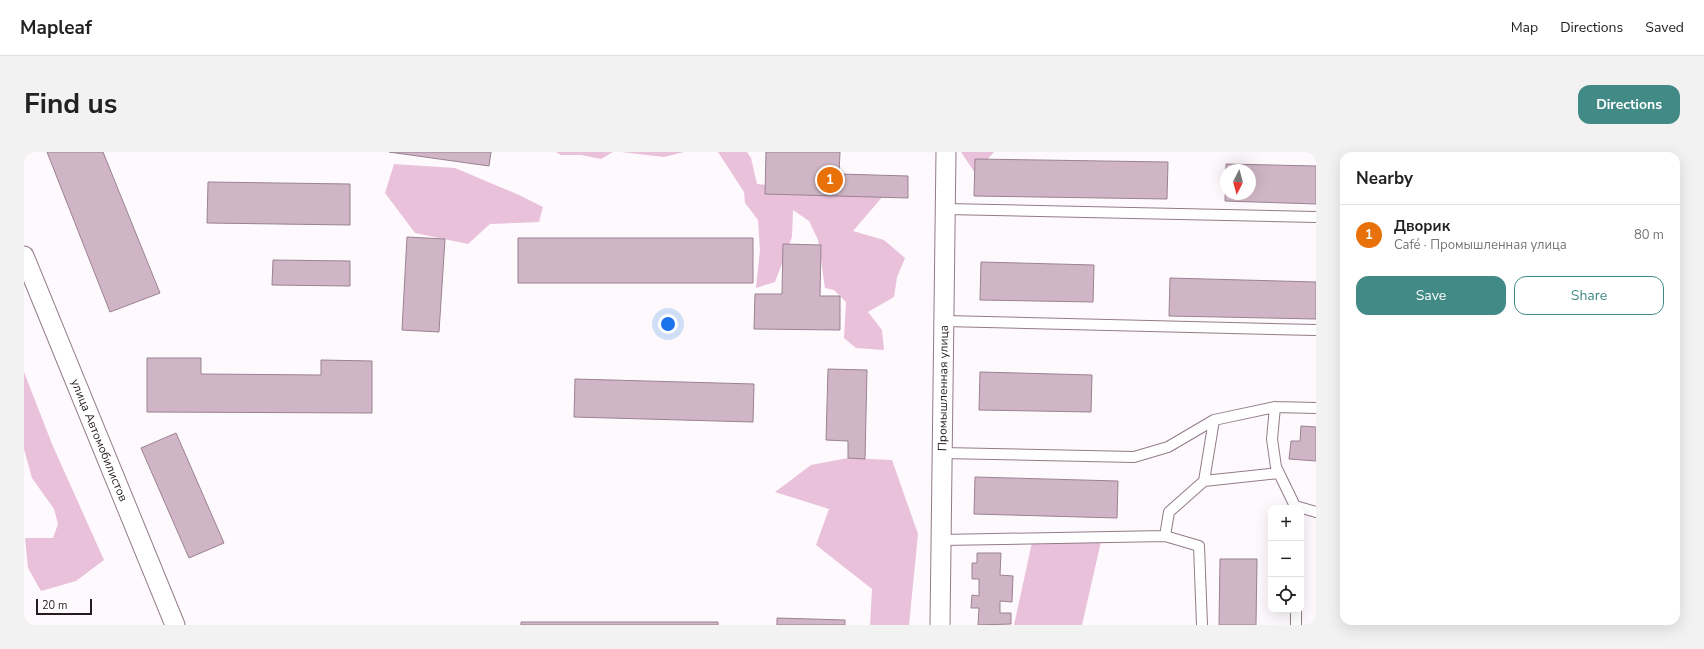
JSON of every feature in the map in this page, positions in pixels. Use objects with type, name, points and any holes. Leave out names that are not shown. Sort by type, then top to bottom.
[{"type":"street","name":"Промышленная улица","points":[[940,625],[946,152]]},
{"type":"street","name":"улица Автомобилистов","points":[[24,256],[175,625]]},
{"type":"lane","points":[[946,209],[1316,218]]},
{"type":"lane","points":[[944,321],[1316,330]]},
{"type":"lane","points":[[942,453],[1134,457],[1168,448],[1214,420],[1275,407],[1316,408]]},
{"type":"lane","points":[[1275,407],[1272,439],[1276,467],[1294,505]]},
{"type":"lane","points":[[1204,481],[1214,420]]},
{"type":"lane","points":[[1165,536],[1169,512],[1204,481],[1279,473]]},
{"type":"lane","points":[[1304,509],[1316,512]]},
{"type":"lane","points":[[941,540],[1165,536],[1199,546],[1202,625]]},
{"type":"lane","points":[[1296,613],[1296,625]]},
{"type":"shaded area","points":[[556,152],[613,152],[601,159],[581,155],[561,155]]},
{"type":"shaded area","points":[[621,152],[684,152],[664,157]]},
{"type":"shaded area","points":[[718,152],[747,152],[751,158],[757,184],[793,188],[891,187],[853,231],[884,240],[905,258],[897,277],[894,297],[868,312],[882,330],[884,350],[856,348],[844,338],[846,302],[834,290],[825,288],[818,240],[809,221],[793,210],[792,237],[775,282],[756,288],[760,250],[758,220],[745,203],[744,192]]},
{"type":"shaded area","points":[[961,152],[994,152],[975,173]]},
{"type":"shaded area","points":[[394,164],[455,168],[519,195],[543,207],[539,222],[490,224],[468,244],[415,233],[385,193]]},
{"type":"shaded area","points":[[24,372],[52,444],[104,560],[76,581],[41,591],[28,568],[25,538],[53,538],[58,524],[54,509],[32,478],[24,449]]},
{"type":"shaded area","points":[[848,458],[892,460],[918,534],[909,625],[870,625],[872,589],[816,545],[829,509],[775,492],[811,465]]},
{"type":"shaded area","points":[[1102,537],[1082,625],[1014,625],[1033,538]]},
{"type":"building","points":[[47,152],[103,152],[160,293],[110,312]]},
{"type":"building","points":[[389,152],[491,152],[489,166]]},
{"type":"building","points":[[766,152],[840,152],[839,174],[908,176],[908,198],[765,194]]},
{"type":"building","points":[[975,159],[1168,162],[1167,199],[974,196]]},
{"type":"building","points":[[1256,165],[1316,166],[1316,204],[1225,200],[1256,200]]},
{"type":"building","points":[[208,182],[350,184],[350,225],[207,223]]},
{"type":"building","points":[[407,237],[445,239],[439,332],[402,330]]},
{"type":"building","points":[[518,238],[753,238],[753,283],[518,283]]},
{"type":"building","points":[[783,244],[821,245],[820,296],[840,296],[840,330],[754,329],[755,294],[782,294]]},
{"type":"building","points":[[273,260],[350,261],[350,286],[272,285]]},
{"type":"building","points":[[981,262],[1094,265],[1093,302],[980,300]]},
{"type":"building","points":[[1170,278],[1316,282],[1316,319],[1169,316]]},
{"type":"building","points":[[147,358],[201,358],[201,374],[321,375],[321,360],[372,361],[372,413],[147,412]]},
{"type":"building","points":[[828,369],[867,370],[865,459],[848,458],[848,441],[826,440]]},
{"type":"building","points":[[980,372],[1092,375],[1091,412],[979,410]]},
{"type":"building","points":[[575,379],[754,384],[753,422],[574,417]]},
{"type":"building","points":[[1301,426],[1316,427],[1316,461],[1289,459],[1291,441],[1300,441]]},
{"type":"building","points":[[176,433],[224,543],[189,558],[141,448]]},
{"type":"building","points":[[975,477],[1118,481],[1117,518],[974,514]]},
{"type":"building","points":[[977,553],[1001,553],[1000,575],[1013,576],[1012,602],[1000,601],[1000,613],[1011,613],[1011,624],[978,625],[979,608],[971,608],[972,595],[979,596],[979,579],[972,579],[972,563],[977,563]]},
{"type":"building","points":[[1220,559],[1257,559],[1256,625],[1219,625]]},
{"type":"building","points":[[777,618],[845,620],[845,625],[777,625]]},
{"type":"building","points":[[521,622],[718,622],[718,625],[521,625]]},
{"type":"place","name":"Дворик","points":[[830,180]]}]
